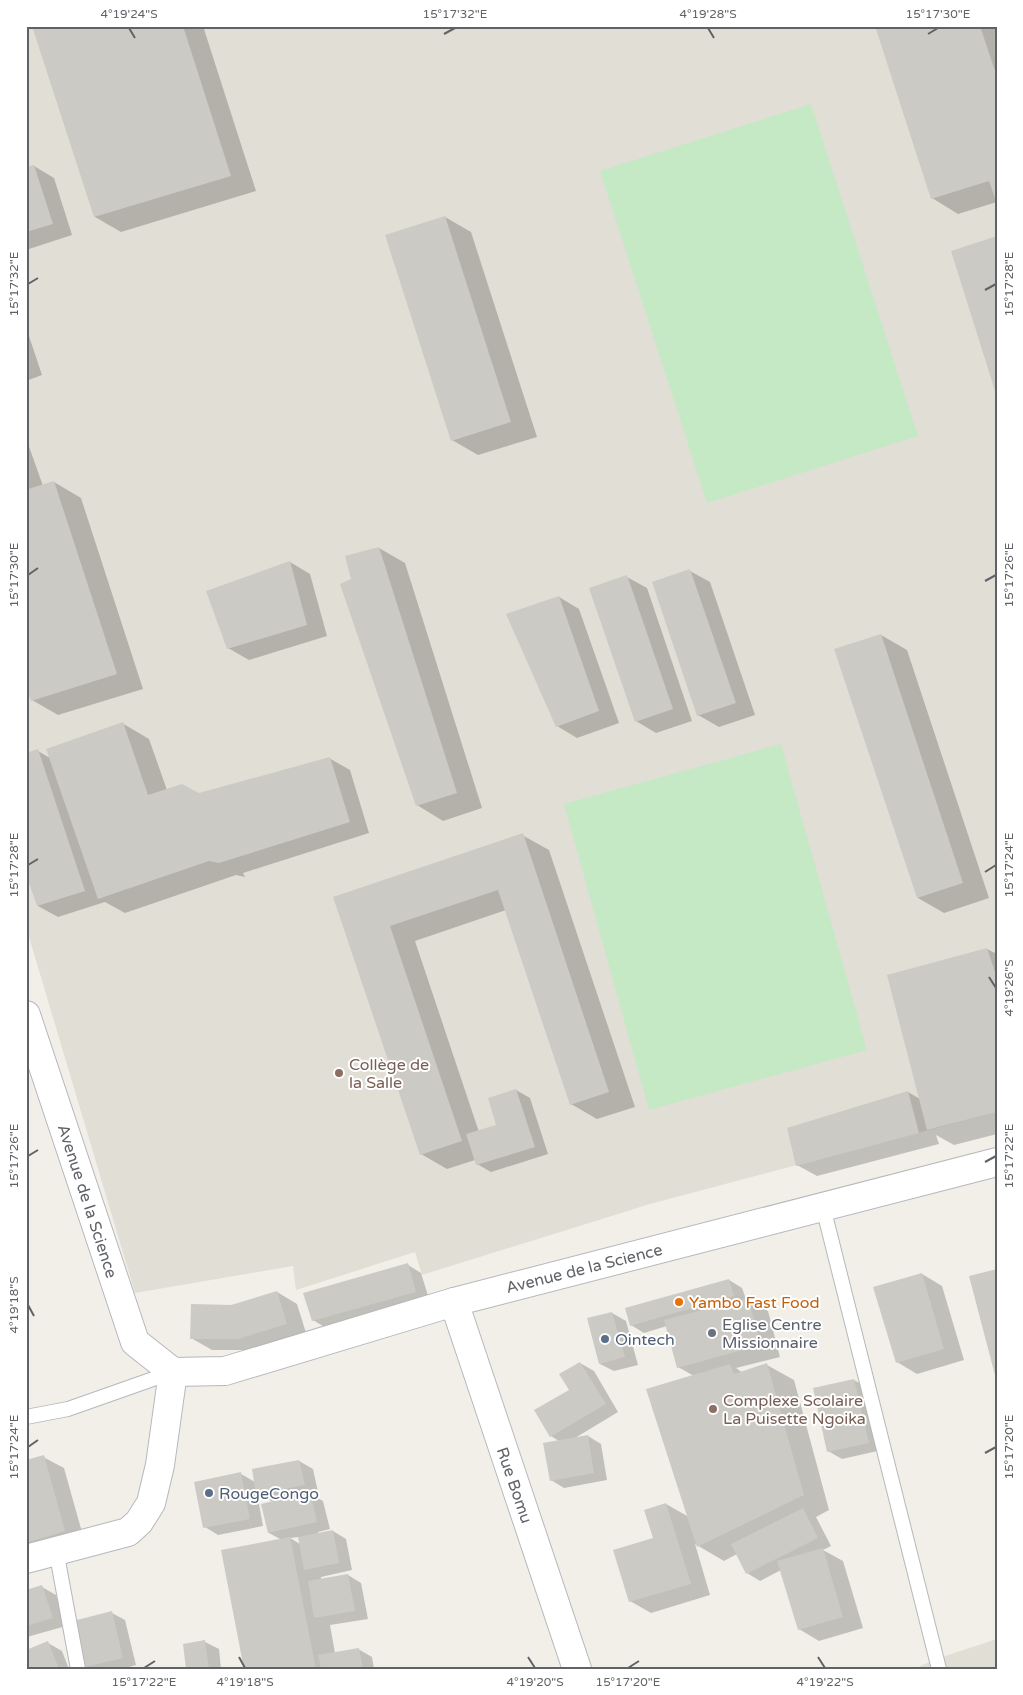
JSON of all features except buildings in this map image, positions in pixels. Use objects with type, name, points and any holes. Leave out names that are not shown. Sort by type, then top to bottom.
[{"type":"street","name":"Avenue de la Science","points":[[26,1015],[135,1342],[173,1372],[224,1371],[454,1302],[997,1162]]},
{"type":"street","name":"Rue Bomu","points":[[454,1302],[577,1669]]},
{"type":"street","points":[[26,1559],[128,1532],[139,1522],[151,1503],[160,1465],[173,1372]]},
{"type":"lane","points":[[824,1207],[939,1669]]},
{"type":"lane","points":[[26,1418],[68,1409],[173,1372]]},
{"type":"lane","points":[[56,1550],[78,1669]]},
{"type":"shaded area","points":[[26,26],[997,26],[997,1112],[650,1204],[422,1275],[415,1252],[296,1290],[293,1266],[135,1293],[26,927]]},
{"type":"shaded area","points":[[997,1639],[997,1669],[914,1669],[936,1659]]},
{"type":"green space","points":[[811,104],[918,436],[707,503],[600,171]]},
{"type":"green space","points":[[781,744],[867,1050],[649,1110],[564,804]]},
{"type":"place","name":"Collège de la Salle","points":[[339,1073]]},
{"type":"place","name":"Yambo Fast Food","points":[[679,1302]]},
{"type":"place","name":"Eglise Centre Missionnaire","points":[[712,1333]]},
{"type":"place","name":"Ointech","points":[[605,1339]]},
{"type":"place","name":"Complexe Scolaire La Puisette Ngoika","points":[[713,1409]]},
{"type":"place","name":"RougeCongo","points":[[209,1493]]}]
